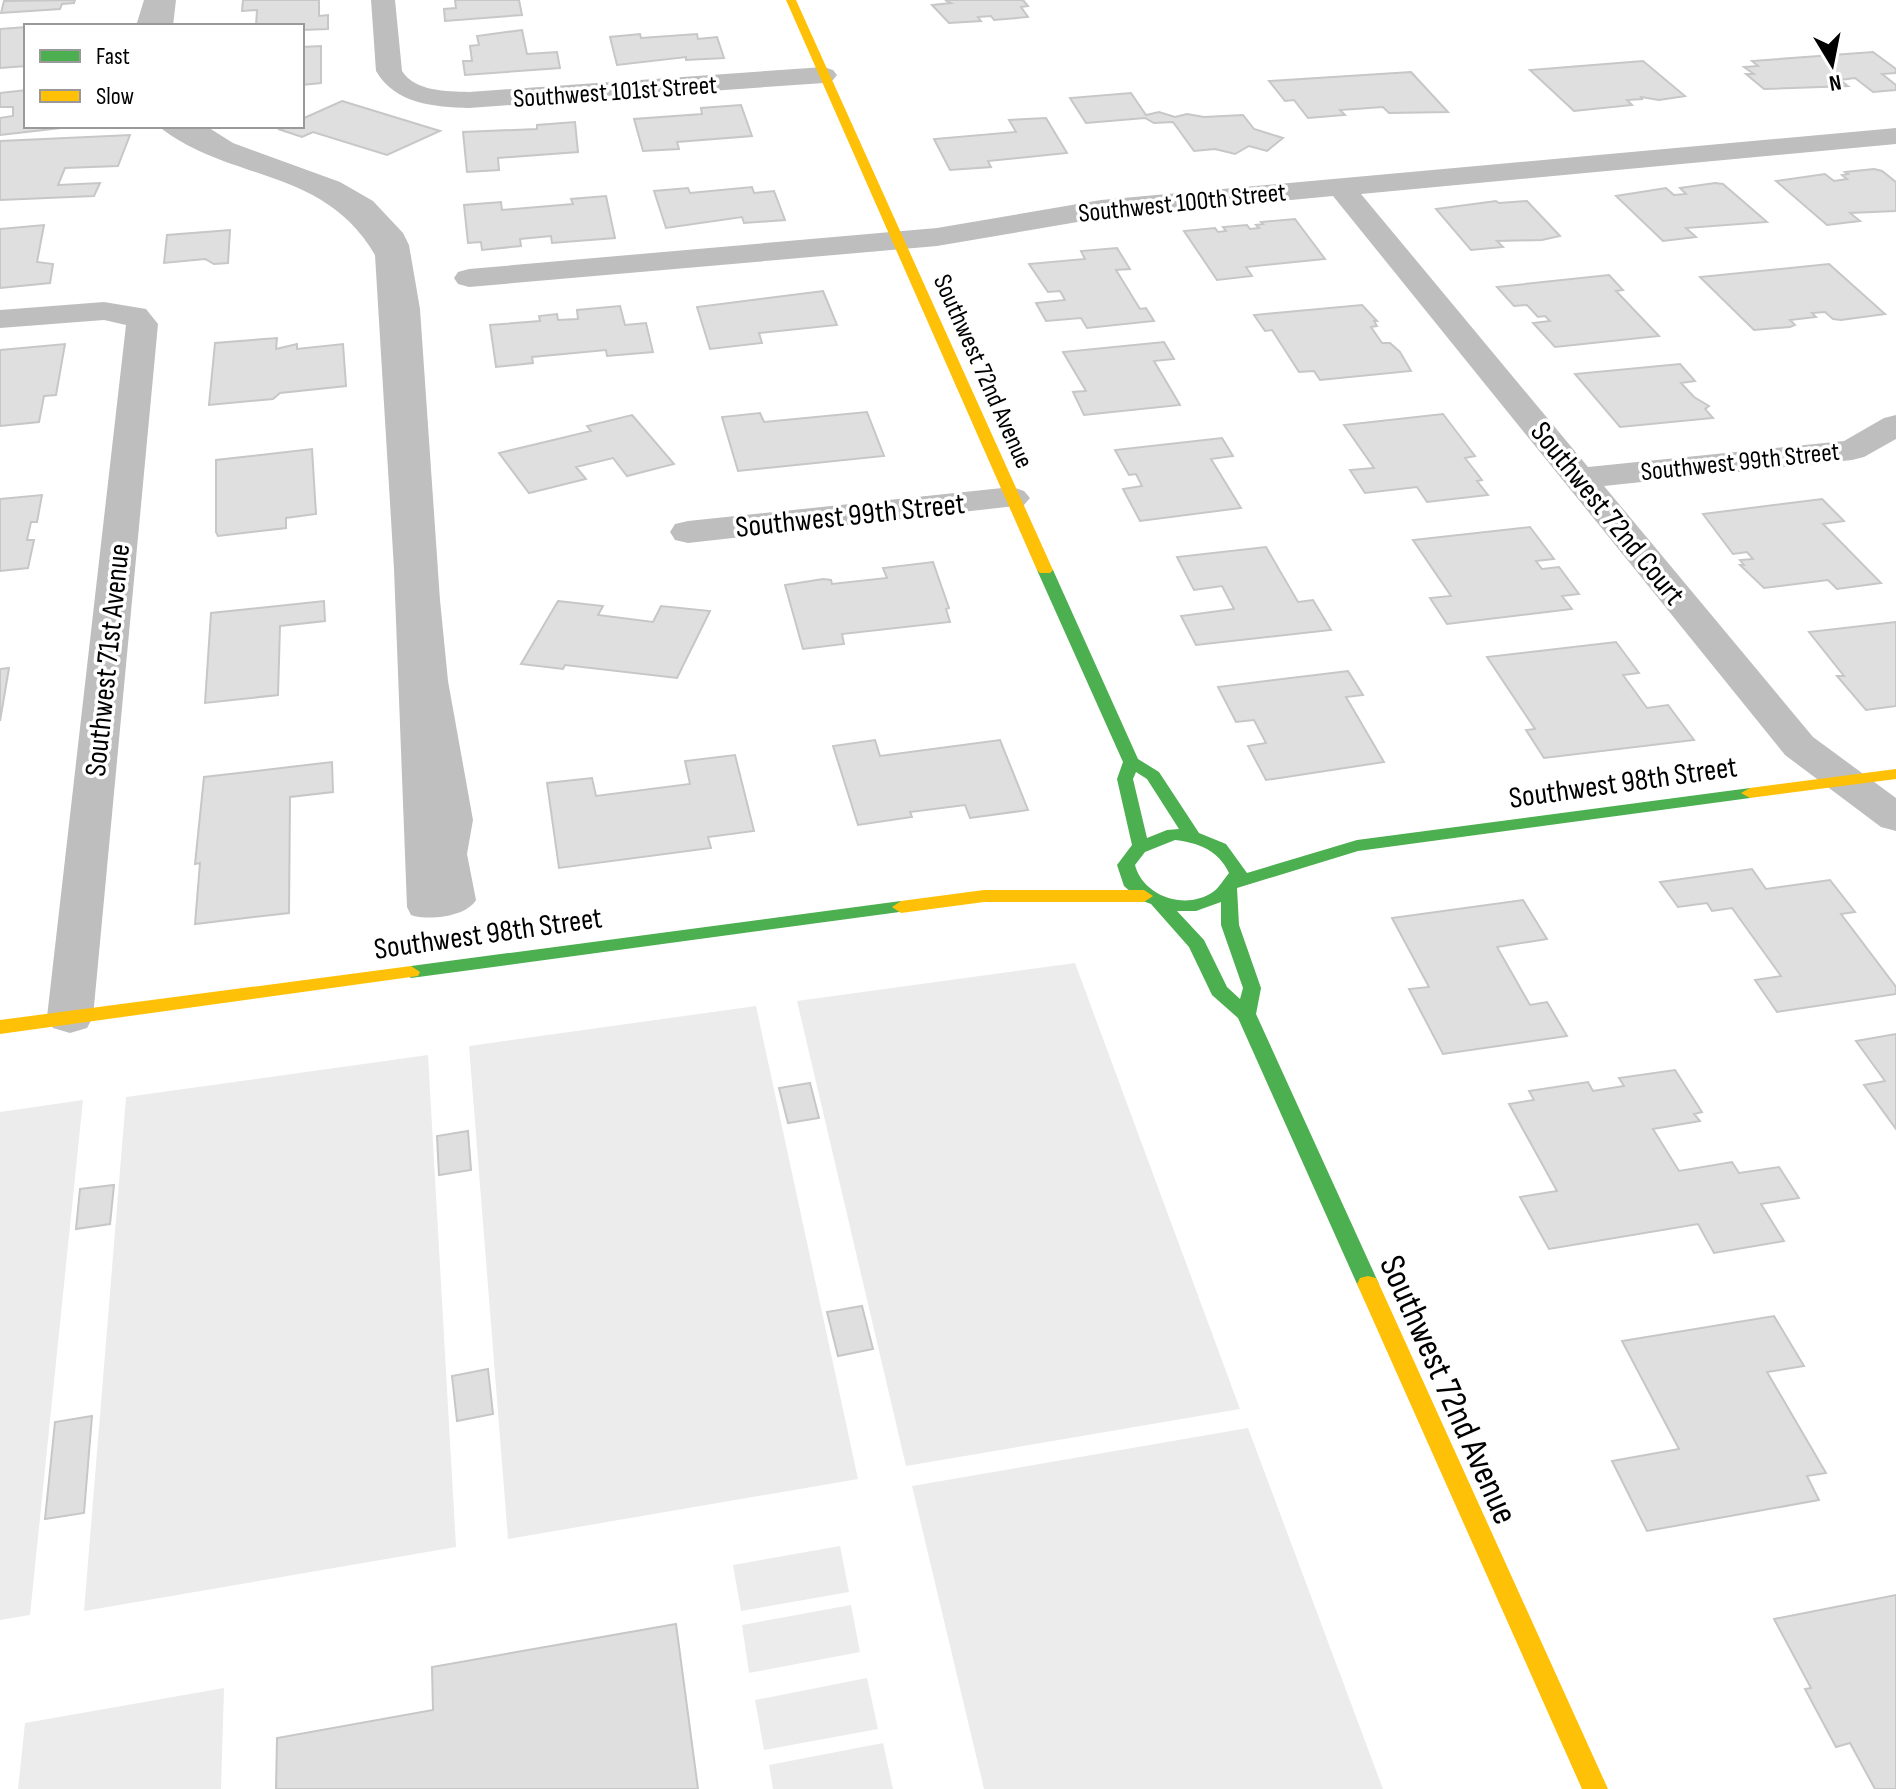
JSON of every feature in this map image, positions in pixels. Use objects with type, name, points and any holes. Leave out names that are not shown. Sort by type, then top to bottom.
[{"type":"street","name":"Southwest 101st Street","points":[[383,0],[389,71],[395,81],[407,90],[442,99],[498,100],[824,75]]},
{"type":"street","name":"Southwest 72nd Avenue","points":[[791,0],[1131,762],[1153,776],[1201,838]]},
{"type":"street","name":"Southwest 100th Street","points":[[469,278],[963,234],[1101,209],[1896,136]]},
{"type":"street","name":"Southwest 72nd Court","points":[[1340,186],[1799,746],[1896,818]]},
{"type":"street","name":"Southwest 71st Avenue","points":[[0,319],[79,312],[124,312],[135,316],[142,324],[70,1017]]},
{"type":"street","name":"Southwest 99th Street","points":[[1578,478],[1852,450],[1896,425]]},
{"type":"street","name":"Southwest 99th Street","points":[[688,532],[1012,498]]},
{"type":"street","name":"Southwest 72nd Avenue","points":[[1131,762],[1125,779],[1134,849]]},
{"type":"street","name":"Southwest 98th Street","points":[[1233,887],[1357,846],[1896,774]]},
{"type":"street","points":[[1107,862],[1173,834],[1246,846]]},
{"type":"street","points":[[1134,849],[1125,865],[1127,878],[1152,899],[1191,905],[1219,898],[1233,887],[1238,873],[1235,860],[1225,849],[1201,838]]},
{"type":"street","name":"Southwest 98th Street","points":[[1295,845],[1338,841],[1357,846]]},
{"type":"street","name":"Southwest 98th Street","points":[[984,896],[1013,884],[1042,878]]},
{"type":"street","name":"Southwest 72nd Avenue","points":[[1233,887],[1230,925],[1252,988],[1246,1014]]},
{"type":"street","name":"Southwest 98th Street","points":[[0,1027],[984,896],[1152,899]]},
{"type":"street","name":"Southwest 72nd Avenue","points":[[1152,899],[1197,944],[1219,991],[1246,1014],[1595,1789]]},
{"type":"shaded area","points":[[144,0],[176,0],[173,24],[137,24]]},
{"type":"shaded area","points":[[161,128],[209,128],[233,143],[340,182],[373,201],[403,233],[409,245],[420,309],[448,681],[473,820],[467,854],[476,900],[456,914],[418,917],[411,915],[407,907],[394,569],[375,255],[354,226],[329,205],[274,178],[215,158]]},
{"type":"shaded area","points":[[1075,963],[1240,1409],[906,1466],[797,1001]]},
{"type":"shaded area","points":[[756,1006],[858,1479],[508,1539],[469,1046]]},
{"type":"shaded area","points":[[428,1055],[456,1547],[84,1611],[126,1097]]},
{"type":"shaded area","points":[[83,1100],[30,1615],[0,1620],[0,1112]]},
{"type":"shaded area","points":[[1248,1428],[1383,1789],[984,1789],[912,1486]]},
{"type":"shaded area","points":[[840,1546],[849,1592],[741,1611],[733,1565]]},
{"type":"shaded area","points":[[851,1605],[860,1652],[749,1673],[742,1625]]},
{"type":"shaded area","points":[[867,1678],[878,1729],[764,1750],[755,1700]]},
{"type":"shaded area","points":[[224,1688],[221,1789],[18,1789],[25,1723]]},
{"type":"shaded area","points":[[883,1743],[893,1789],[773,1789],[769,1765]]},
{"type":"building","points":[[75,0],[74,3],[62,4],[60,9],[1,13],[4,1]]},
{"type":"building","points":[[243,0],[319,0],[319,16],[328,15],[328,29],[304,30],[304,24],[256,24],[257,10],[242,11]]},
{"type":"building","points":[[455,0],[519,0],[522,15],[445,21],[444,9],[456,8]]},
{"type":"building","points":[[945,0],[1023,0],[1028,6],[1021,7],[1028,17],[994,20],[991,16],[978,17],[981,21],[949,23],[932,5],[951,3]]},
{"type":"building","points":[[24,27],[24,66],[0,68],[0,29]]},
{"type":"building","points":[[522,30],[527,54],[557,52],[560,68],[465,75],[463,61],[472,61],[470,46],[479,45],[477,36]]},
{"type":"building","points":[[640,34],[641,38],[697,34],[698,39],[717,37],[724,58],[686,60],[686,57],[617,65],[610,37]]},
{"type":"building","points":[[321,46],[321,83],[304,85],[304,47]]},
{"type":"building","points":[[1873,52],[1896,69],[1896,73],[1882,74],[1896,85],[1896,90],[1873,92],[1855,78],[1840,80],[1848,86],[1764,89],[1746,74],[1754,74],[1744,67],[1758,66],[1752,61]]},
{"type":"building","points":[[1643,61],[1685,96],[1659,100],[1641,97],[1627,100],[1632,105],[1574,111],[1530,70]]},
{"type":"building","points":[[1411,72],[1448,112],[1389,113],[1383,107],[1340,110],[1345,115],[1308,118],[1294,100],[1285,101],[1269,81]]},
{"type":"building","points":[[24,90],[24,128],[61,128],[0,135],[0,118],[13,116],[13,107],[0,107],[0,93]]},
{"type":"building","points":[[1131,93],[1146,115],[1159,112],[1175,117],[1187,114],[1204,117],[1243,115],[1254,129],[1283,138],[1267,151],[1249,146],[1235,154],[1215,149],[1194,151],[1173,122],[1154,123],[1145,118],[1086,123],[1070,98]]},
{"type":"building","points":[[342,101],[440,131],[387,155],[313,132],[302,137],[278,129],[304,128],[304,118]]},
{"type":"building","points":[[741,105],[752,136],[677,142],[679,149],[643,151],[634,119],[702,114],[701,108]]},
{"type":"building","points":[[1046,118],[1067,153],[988,161],[991,167],[950,170],[934,139],[1016,132],[1009,120]]},
{"type":"building","points":[[575,122],[578,152],[498,158],[499,170],[467,172],[463,132],[537,129],[537,125]]},
{"type":"building","points":[[130,135],[118,166],[65,168],[58,185],[100,183],[94,196],[0,200],[0,141]]},
{"type":"building","points":[[1874,169],[1896,182],[1896,211],[1850,213],[1860,221],[1827,225],[1776,181],[1825,174],[1834,181],[1847,179],[1842,175],[1848,174],[1845,172]]},
{"type":"building","points":[[1723,184],[1767,222],[1686,228],[1696,237],[1663,241],[1616,196],[1666,188],[1674,195],[1686,194],[1680,188]]},
{"type":"building","points":[[752,187],[754,193],[774,191],[785,220],[744,223],[742,217],[666,228],[654,191],[688,188],[690,193]]},
{"type":"building","points":[[606,196],[615,238],[552,243],[551,236],[520,239],[521,246],[482,250],[481,242],[468,243],[464,205],[501,202],[502,210],[573,204],[571,199]]},
{"type":"building","points":[[1496,201],[1527,201],[1560,236],[1542,240],[1497,241],[1503,247],[1471,250],[1436,209]]},
{"type":"building","points":[[1295,219],[1325,259],[1246,267],[1252,276],[1217,280],[1184,231],[1215,228],[1218,232],[1226,231],[1223,227],[1247,225],[1250,229],[1259,228],[1256,225],[1263,224],[1261,222]]},
{"type":"building","points":[[44,225],[37,262],[53,264],[50,283],[0,288],[0,229]]},
{"type":"building","points":[[230,230],[228,263],[214,264],[205,259],[164,263],[167,235]]},
{"type":"building","points":[[1117,248],[1130,269],[1116,270],[1140,309],[1146,308],[1154,321],[1087,328],[1081,318],[1046,321],[1036,303],[1065,300],[1060,291],[1048,292],[1029,264],[1085,259],[1081,251]]},
{"type":"building","points":[[1829,264],[1885,314],[1841,320],[1833,319],[1825,312],[1812,313],[1816,317],[1790,320],[1795,325],[1790,327],[1754,330],[1700,277]]},
{"type":"building","points":[[1609,275],[1623,290],[1616,291],[1659,336],[1555,347],[1533,323],[1550,321],[1545,316],[1538,317],[1527,305],[1514,306],[1497,287]]},
{"type":"building","points":[[823,291],[837,325],[759,333],[762,343],[710,349],[697,307]]},
{"type":"building","points":[[1362,305],[1377,321],[1374,321],[1377,326],[1371,327],[1382,343],[1390,343],[1400,352],[1411,371],[1320,380],[1314,371],[1299,372],[1272,330],[1265,331],[1254,315]]},
{"type":"building","points":[[620,306],[625,325],[646,323],[653,352],[607,356],[606,350],[532,357],[533,363],[496,367],[490,325],[540,321],[539,316],[557,314],[558,320],[578,319],[577,310]]},
{"type":"building","points":[[277,338],[276,349],[297,344],[297,349],[343,344],[346,386],[280,393],[273,399],[209,405],[215,343]]},
{"type":"building","points":[[1164,342],[1174,359],[1154,361],[1180,405],[1084,415],[1073,392],[1086,391],[1063,352]]},
{"type":"building","points":[[65,344],[56,395],[44,396],[39,422],[0,426],[0,350]]},
{"type":"building","points":[[1680,364],[1695,381],[1681,383],[1694,397],[1709,406],[1705,409],[1713,418],[1620,427],[1575,374]]},
{"type":"building","points":[[867,412],[884,456],[738,471],[722,417],[760,413],[764,422]]},
{"type":"building","points":[[1443,414],[1475,456],[1465,458],[1482,480],[1477,481],[1488,495],[1427,502],[1417,487],[1365,493],[1350,470],[1374,468],[1344,425]]},
{"type":"building","points":[[632,415],[674,464],[627,476],[613,458],[576,467],[586,479],[529,493],[499,453],[591,431],[587,426]]},
{"type":"building","points":[[1222,438],[1233,456],[1211,459],[1241,508],[1140,521],[1123,489],[1142,486],[1136,474],[1129,475],[1115,450]]},
{"type":"building","points":[[312,449],[316,514],[286,518],[286,528],[218,536],[216,460]]},
{"type":"building","points":[[42,495],[37,522],[31,522],[27,540],[34,540],[28,568],[0,571],[0,499]]},
{"type":"building","points":[[1822,499],[1844,521],[1823,524],[1881,583],[1837,589],[1828,580],[1764,588],[1740,565],[1744,565],[1740,560],[1753,559],[1747,552],[1733,554],[1703,514]]},
{"type":"building","points":[[1530,527],[1554,559],[1536,561],[1542,569],[1559,567],[1579,594],[1562,596],[1572,609],[1447,624],[1430,598],[1451,596],[1413,540]]},
{"type":"building","points":[[1266,547],[1298,602],[1313,600],[1331,630],[1196,645],[1181,616],[1234,609],[1222,586],[1194,590],[1177,557]]},
{"type":"building","points":[[933,562],[949,608],[946,609],[950,622],[842,634],[844,644],[803,649],[785,585],[823,579],[831,580],[832,584],[887,578],[883,568]]},
{"type":"building","points":[[324,601],[325,621],[280,626],[278,695],[205,703],[211,613]]},
{"type":"building","points":[[558,601],[603,606],[598,615],[653,622],[661,606],[710,611],[677,678],[565,665],[563,669],[521,664]]},
{"type":"building","points":[[1896,622],[1896,706],[1866,710],[1837,676],[1844,676],[1809,632]]},
{"type":"building","points":[[1616,642],[1639,673],[1623,675],[1647,708],[1668,705],[1694,740],[1544,758],[1526,730],[1535,729],[1487,657]]},
{"type":"building","points":[[9,668],[0,721],[0,669]]},
{"type":"building","points":[[1348,671],[1363,695],[1346,697],[1384,762],[1266,780],[1248,746],[1266,743],[1254,720],[1236,722],[1218,687]]},
{"type":"building","points":[[875,740],[880,756],[1000,740],[1028,810],[970,818],[965,805],[910,812],[912,817],[858,825],[833,746]]},
{"type":"building","points":[[735,755],[754,831],[708,837],[711,848],[559,868],[547,783],[592,778],[596,796],[690,784],[685,761]]},
{"type":"building","points":[[332,762],[333,792],[290,797],[289,913],[195,924],[200,863],[195,864],[204,777]]},
{"type":"building","points":[[1752,869],[1766,889],[1830,880],[1855,912],[1841,914],[1896,987],[1896,994],[1777,1012],[1755,980],[1781,976],[1732,908],[1712,911],[1707,903],[1678,907],[1660,882]]},
{"type":"building","points":[[1523,900],[1547,939],[1497,947],[1530,1005],[1547,1002],[1567,1036],[1443,1054],[1409,989],[1429,987],[1392,918]]},
{"type":"building","points":[[1896,1034],[1896,1129],[1864,1085],[1885,1081],[1856,1041]]},
{"type":"building","points":[[1675,1070],[1702,1112],[1694,1114],[1700,1121],[1653,1129],[1679,1171],[1732,1162],[1739,1173],[1779,1167],[1799,1198],[1761,1204],[1784,1241],[1714,1253],[1698,1224],[1549,1249],[1520,1197],[1557,1191],[1509,1104],[1534,1100],[1529,1091],[1588,1082],[1593,1091],[1624,1086],[1619,1078]]},
{"type":"building","points":[[810,1083],[819,1118],[788,1123],[779,1088]]},
{"type":"building","points":[[468,1131],[471,1170],[439,1175],[437,1136]]},
{"type":"building","points":[[114,1185],[110,1224],[76,1229],[80,1189]]},
{"type":"building","points":[[862,1306],[873,1349],[838,1356],[827,1312]]},
{"type":"building","points":[[1774,1316],[1804,1366],[1767,1372],[1826,1473],[1807,1476],[1819,1500],[1647,1531],[1612,1461],[1679,1449],[1622,1341]]},
{"type":"building","points":[[488,1369],[493,1414],[457,1421],[452,1376]]},
{"type":"building","points":[[92,1416],[84,1513],[45,1519],[55,1422]]},
{"type":"building","points":[[1896,1595],[1896,1789],[1875,1789],[1850,1743],[1836,1747],[1805,1689],[1811,1688],[1774,1619]]},
{"type":"building","points":[[676,1624],[698,1789],[276,1789],[277,1738],[433,1710],[432,1667]]},
{"type":"traffic: fast","points":[[1045,570],[1131,762],[1153,776],[1192,836]]},
{"type":"traffic: fast","points":[[1131,762],[1125,779],[1140,844]]},
{"type":"traffic: fast","points":[[1236,882],[1357,846],[1750,793]]},
{"type":"traffic: fast","points":[[1173,834],[1212,843],[1227,855],[1238,873],[1220,896],[1196,906],[1170,905],[1146,896],[1130,882],[1126,865],[1139,848],[1173,834]]},
{"type":"traffic: fast","points":[[1230,891],[1230,925],[1252,988],[1246,1014]]},
{"type":"traffic: fast","points":[[1159,902],[1197,944],[1219,991],[1246,1014],[1368,1284]]},
{"type":"traffic: fast","points":[[411,972],[901,907]]},
{"type":"traffic: slow","points":[[791,0],[1045,570]]},
{"type":"traffic: slow","points":[[1750,793],[1896,774]]},
{"type":"traffic: slow","points":[[901,907],[984,896],[1144,896]]},
{"type":"traffic: slow","points":[[0,1027],[411,972]]},
{"type":"traffic: slow","points":[[1368,1284],[1595,1789]]}]
